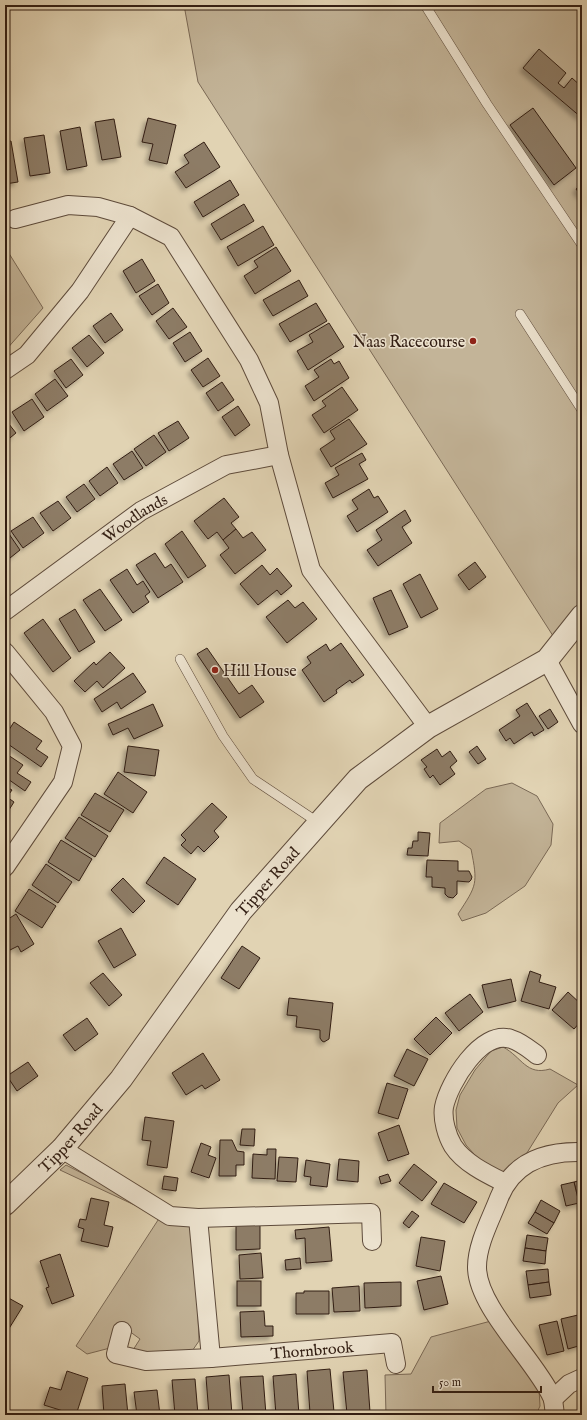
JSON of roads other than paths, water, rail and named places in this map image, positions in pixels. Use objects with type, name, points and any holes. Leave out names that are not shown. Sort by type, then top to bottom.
[{"type":"street","points":[[15,219],[68,205],[98,207],[130,216],[171,236],[249,360],[269,403],[280,455],[311,570],[428,727]]},
{"type":"street","points":[[5,370],[27,355],[80,291],[130,216]]},
{"type":"street","name":"Woodlands","points":[[5,611],[141,511],[226,465],[280,455]]},
{"type":"street","name":"Tipper Road","points":[[5,1204],[62,1149],[121,1079],[241,911],[358,779],[428,727],[547,660],[582,616]]},
{"type":"street","points":[[5,652],[54,712],[72,746],[63,782],[5,867]]},
{"type":"street","points":[[547,660],[582,724]]},
{"type":"street","points":[[504,1184],[469,1162],[453,1146],[446,1130],[444,1108],[455,1078],[482,1046],[496,1039],[511,1038],[537,1055]]},
{"type":"street","points":[[62,1149],[170,1216],[198,1218],[371,1213],[372,1241]]},
{"type":"street","points":[[554,1407],[540,1376],[507,1331],[485,1296],[479,1282],[477,1267],[481,1244],[504,1184],[522,1165],[540,1158],[582,1152]]},
{"type":"street","points":[[198,1218],[211,1358]]},
{"type":"street","name":"Thornbrook","points":[[122,1331],[116,1354],[146,1361],[211,1358],[392,1343],[396,1364]]},
{"type":"street","points":[[554,1407],[569,1384],[582,1378]]},
{"type":"lane","points":[[425,5],[487,104],[582,245]]},
{"type":"lane","points":[[520,314],[582,410]]},
{"type":"lane","points":[[180,659],[223,736],[252,779],[319,823]]},
{"type":"place","name":"Naas Racecourse","points":[[473,341]]},
{"type":"place","name":"Hill House","points":[[215,670]]}]
